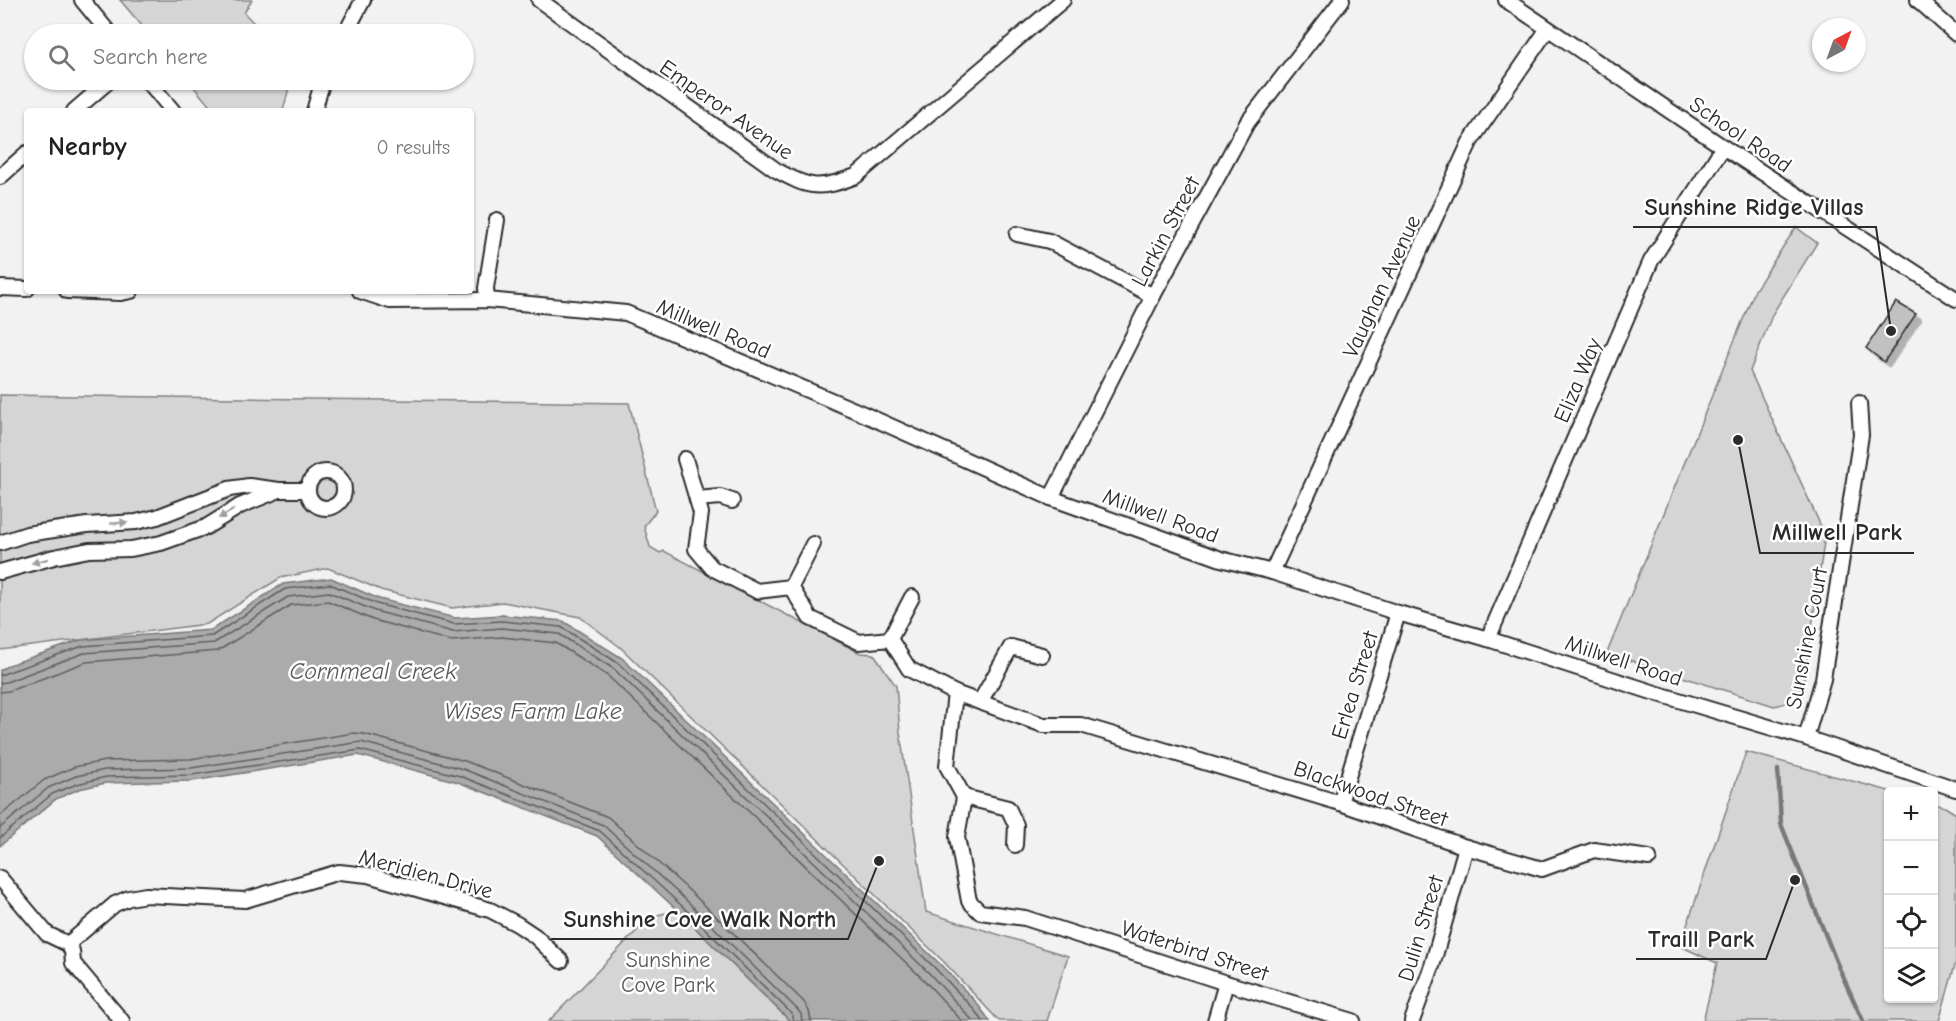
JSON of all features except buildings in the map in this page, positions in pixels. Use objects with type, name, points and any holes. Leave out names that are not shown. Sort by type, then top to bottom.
[{"type":"street","points":[[81,0],[101,24]]},
{"type":"street","points":[[350,24],[363,0]]},
{"type":"street","name":"Emperor Avenue","points":[[539,0],[776,170],[797,182],[816,187],[833,185],[856,176],[1063,0]]},
{"type":"street","name":"Larkin Street","points":[[1051,498],[1153,296],[1247,123],[1342,0]]},
{"type":"street","name":"School Road","points":[[1506,0],[1547,30],[1723,147],[1956,299]]},
{"type":"street","points":[[1918,0],[1956,34]]},
{"type":"street","name":"Vaughan Avenue","points":[[1272,572],[1470,142],[1547,30]]},
{"type":"street","points":[[77,108],[98,90]]},
{"type":"street","points":[[155,90],[170,108]]},
{"type":"street","points":[[315,108],[320,90]]},
{"type":"street","name":"Eliza Way","points":[[1488,639],[1651,261],[1723,147]]},
{"type":"street","points":[[0,177],[24,156]]},
{"type":"street","points":[[487,300],[486,288],[498,219]]},
{"type":"street","points":[[1017,234],[1049,241],[1153,296]]},
{"type":"street","points":[[0,288],[24,290]]},
{"type":"street","name":"Millwell Road","points":[[369,294],[390,301],[487,300],[626,313],[859,412],[1051,498],[1221,559],[1272,572],[1398,614],[1488,639],[1652,692],[1806,738],[1956,789]]},
{"type":"street","name":"Sunshine Court","points":[[1806,738],[1823,679],[1861,435],[1859,403]]},
{"type":"street","points":[[685,459],[701,513],[696,549],[712,568],[757,591],[791,587]]},
{"type":"street","points":[[0,543],[27,534],[87,525],[136,522],[157,517],[229,489],[249,486],[279,490],[308,490]]},
{"type":"street","points":[[0,572],[89,550],[130,549],[161,543],[206,526],[240,506],[279,490]]},
{"type":"street","points":[[697,499],[720,497],[732,501]]},
{"type":"street","points":[[87,525],[89,550]]},
{"type":"street","points":[[791,587],[813,544]]},
{"type":"street","points":[[791,587],[810,618],[859,642],[890,639],[912,597]]},
{"type":"street","name":"Erlea Street","points":[[1340,802],[1398,614]]},
{"type":"street","name":"Blackwood Street","points":[[890,639],[909,669],[955,693],[1043,725],[1081,725],[1340,802],[1466,848],[1542,869],[1594,850],[1649,858]]},
{"type":"street","points":[[980,702],[1011,647],[1042,655]]},
{"type":"street","points":[[955,693],[947,766],[964,797],[1008,808],[1016,825],[1015,845]]},
{"type":"street","name":"Waterbird Street","points":[[964,797],[957,837],[969,901],[981,912],[1025,918],[1353,1021]]},
{"type":"street","name":"Dulin Street","points":[[1412,1021],[1432,966],[1466,848]]},
{"type":"street","name":"Meridien Drive","points":[[68,944],[115,904],[129,898],[146,895],[245,900],[339,872],[368,875],[490,910],[535,936],[561,961]]},
{"type":"street","points":[[0,878],[46,934],[68,944],[72,951],[73,963],[122,1021]]},
{"type":"street","points":[[1215,1021],[1226,983]]},
{"type":"green space","points":[[120,0],[252,0],[244,13],[255,24],[140,24]]},
{"type":"green space","points":[[196,90],[288,90],[284,108],[211,108]]},
{"type":"green space","points":[[1796,227],[1817,243],[1773,313],[1750,371],[1825,535],[1805,676],[1792,700],[1774,706],[1607,653],[1755,290]]},
{"type":"green space","points":[[0,395],[629,403],[656,511],[644,526],[650,547],[660,553],[664,551],[860,653],[874,654],[896,686],[900,732],[926,912],[1068,956],[1047,1021],[999,1021],[944,962],[620,647],[580,617],[503,602],[452,608],[381,590],[328,568],[280,578],[207,624],[0,650]]},
{"type":"green space","points":[[1746,752],[1884,790],[1884,1003],[1938,1003],[1938,805],[1956,814],[1956,962],[1939,1021],[1703,1021],[1717,963],[1680,946]]},
{"type":"green space","name":"Sunshine Cove Park","points":[[677,910],[790,1021],[549,1021],[650,917]]},
{"type":"water","name":"Wises Farm Lake","points":[[331,578],[379,599],[455,618],[502,615],[563,621],[622,658],[939,963],[976,1002],[990,1021],[790,1021],[677,910],[597,836],[458,782],[358,755],[192,781],[106,783],[79,789],[56,799],[0,846],[0,670],[81,640],[211,630],[283,584]]},
{"type":"waterway","points":[[1778,770],[1781,824],[1838,966],[1863,1021]]},
{"type":"place","name":"Sunshine Ridge Villas","points":[[1891,331]]},
{"type":"place","name":"Millwell Park","points":[[1738,440]]},
{"type":"place","name":"Sunshine Cove Walk North","points":[[879,861]]},
{"type":"place","name":"Traill Park","points":[[1795,880]]},
{"type":"water label","name":"Cornmeal Creek","points":[[373,671]]}]
